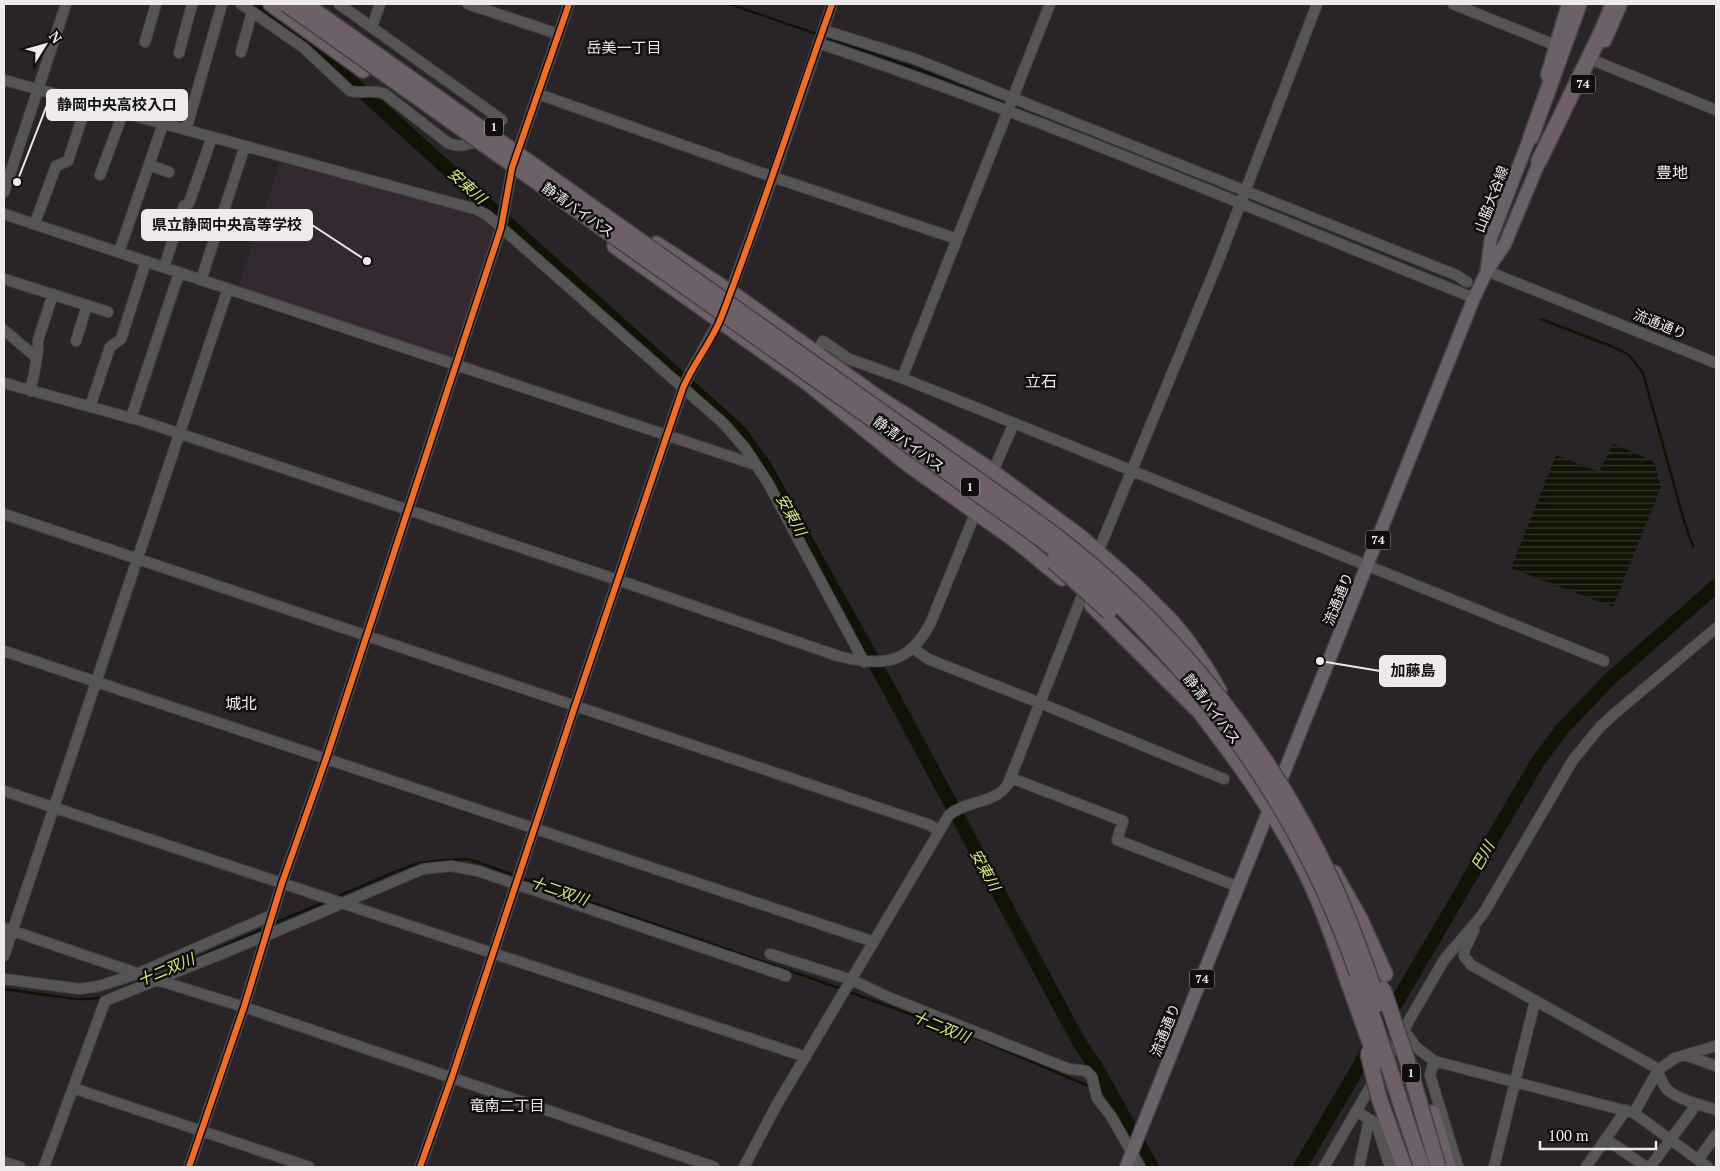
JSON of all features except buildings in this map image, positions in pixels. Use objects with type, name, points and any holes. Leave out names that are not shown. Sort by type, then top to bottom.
[{"type":"highway","name":"1","points":[[270,4],[513,175],[606,230]]},
{"type":"highway","name":"1","points":[[284,4],[477,142],[644,267],[808,383],[908,464],[1046,564],[1082,596],[1198,710]]},
{"type":"highway","name":"静清バイパス","points":[[284,4],[1023,526],[1095,582],[1155,641],[1185,673],[1214,709],[1256,768],[1299,840],[1326,895],[1366,996],[1422,1167]]},
{"type":"highway","name":"1","points":[[306,4],[576,193],[730,292],[877,397],[992,472],[1037,504],[1098,552],[1172,622],[1207,670],[1224,700]]},
{"type":"highway","name":"静清バイパス","points":[[306,4],[1070,547],[1102,574],[1161,631],[1200,675],[1265,760],[1332,881],[1370,976],[1431,1167]]},
{"type":"highway","name":"1","points":[[320,4],[496,128],[629,226],[663,257]]},
{"type":"highway","name":"74","points":[[1531,137],[1579,4]]},
{"type":"highway","name":"74","points":[[1539,161],[1613,4]]},
{"type":"highway","name":"1","points":[[783,355],[810,381],[1056,563],[1109,612],[1163,668],[1198,710],[1270,809],[1305,872],[1330,931],[1349,984],[1379,1098],[1404,1167]]},
{"type":"highway","name":"1","points":[[854,392],[942,443],[1074,541],[1104,568],[1182,648],[1224,700],[1281,781],[1360,919],[1415,1057],[1448,1167]]},
{"type":"highway","name":"1","points":[[1383,977],[1438,1167]]},
{"type":"highway","points":[[1349,984],[1413,1167]]},
{"type":"main road","name":"74","points":[[1531,137],[1555,45],[1568,4]]},
{"type":"main road","name":"74","points":[[1539,161],[1595,61],[1621,4]]},
{"type":"main road","name":"山脇大谷線","points":[[1487,271],[1491,238],[1531,137]]},
{"type":"main road","name":"山脇大谷線","points":[[1487,271],[1505,244],[1539,161]]},
{"type":"main road","name":"流通通り","points":[[1126,1167],[1474,298],[1487,271]]},
{"type":"street","points":[[4,192],[8,167],[39,90],[66,4]]},
{"type":"street","points":[[145,42],[156,4]]},
{"type":"street","points":[[179,54],[192,4]]},
{"type":"street","points":[[186,130],[222,4]]},
{"type":"street","points":[[241,4],[304,48],[350,91],[356,93],[380,91],[448,143],[462,147],[477,142]]},
{"type":"street","points":[[339,4],[502,120]]},
{"type":"street","points":[[372,27],[380,4]]},
{"type":"street","points":[[468,4],[558,34]]},
{"type":"street","points":[[189,1167],[244,1007],[282,883],[326,759],[501,228],[512,168],[569,4]]},
{"type":"street","points":[[420,1167],[494,954],[575,706],[684,388],[690,373],[720,321],[773,177],[832,4]]},
{"type":"street","points":[[902,378],[1050,4]]},
{"type":"street","points":[[1098,552],[1246,191],[1318,4]]},
{"type":"street","points":[[1452,4],[1555,45]]},
{"type":"street","points":[[241,52],[252,12]]},
{"type":"street","points":[[823,30],[915,59],[1013,97],[1467,282]]},
{"type":"street","points":[[818,43],[913,74],[1008,110],[1474,298]]},
{"type":"street","points":[[1595,61],[1716,110]]},
{"type":"street","points":[[4,80],[475,209],[487,215],[723,422],[745,448],[768,484],[864,662]]},
{"type":"street","points":[[461,112],[466,94]]},
{"type":"street","points":[[538,94],[773,177],[957,239]]},
{"type":"street","points":[[35,223],[56,166],[68,162],[87,103]]},
{"type":"street","points":[[100,176],[123,113]]},
{"type":"street","points":[[119,252],[163,124]]},
{"type":"street","points":[[164,267],[184,206],[189,203],[212,137]]},
{"type":"street","points":[[201,280],[244,146]]},
{"type":"street","points":[[149,165],[169,172]]},
{"type":"street","points":[[4,214],[756,465]]},
{"type":"street","points":[[90,407],[110,347],[120,339],[146,261]]},
{"type":"street","name":"流通通り","points":[[1487,271],[1716,363]]},
{"type":"street","points":[[130,418],[179,273]]},
{"type":"street","points":[[4,278],[108,312]]},
{"type":"street","points":[[4,956],[8,929],[55,808],[178,434],[228,289]]},
{"type":"street","points":[[30,391],[37,358],[38,340],[53,294]]},
{"type":"street","points":[[76,342],[87,305]]},
{"type":"street","points":[[4,330],[37,358]]},
{"type":"street","points":[[816,354],[823,341],[849,358],[1368,565],[1604,662]]},
{"type":"street","points":[[4,383],[130,418],[618,580],[838,656],[864,662],[882,661],[902,656],[922,638],[931,622],[992,472],[1014,424]]},
{"type":"street","points":[[4,514],[930,825],[939,832]]},
{"type":"street","points":[[744,1167],[776,1106],[949,815],[965,805],[998,795],[1005,789],[1082,596]]},
{"type":"street","points":[[1716,628],[1624,704],[1600,727],[1572,760],[1483,914],[1465,950],[1464,956],[1466,960],[1479,970],[1653,1066],[1658,1070],[1664,1086],[1671,1094],[1716,1110]]},
{"type":"street","points":[[913,648],[928,659],[1224,779]]},
{"type":"street","points":[[4,651],[874,942]]},
{"type":"street","points":[[1011,778],[1123,821],[1117,840],[1239,887]]},
{"type":"street","points":[[4,791],[806,1057]]},
{"type":"street","points":[[44,1167],[105,1001],[265,936],[415,871],[429,867],[451,866],[469,868],[786,976]]},
{"type":"street","points":[[1324,1167],[1444,960],[1483,914]]},
{"type":"street","points":[[4,979],[80,989],[99,986],[137,974],[272,915]]},
{"type":"street","points":[[8,929],[137,974],[244,1007],[452,1077],[714,1167]]},
{"type":"street","points":[[770,954],[792,961],[849,986],[888,997],[1069,1069],[1086,1071],[1092,1077],[1097,1098],[1133,1151],[1140,1167]]},
{"type":"street","points":[[772,972],[792,961]]},
{"type":"street","points":[[1494,1167],[1535,1001]]},
{"type":"street","points":[[1404,1030],[1416,1048],[1434,1061],[1630,1111],[1708,1167]]},
{"type":"street","points":[[1586,1167],[1606,1139],[1630,1111],[1658,1070],[1675,1058],[1716,1046]]},
{"type":"street","points":[[1685,1055],[1716,1066]]},
{"type":"street","points":[[1434,1061],[1430,1075],[1458,1167]]},
{"type":"street","points":[[73,1088],[308,1167]]},
{"type":"street","points":[[1650,1167],[1696,1104]]},
{"type":"street","points":[[1356,1111],[1377,1126],[1390,1167]]},
{"type":"street","points":[[1359,1167],[1370,1120]]},
{"type":"street","points":[[1698,1160],[1716,1135]]},
{"type":"street","points":[[1606,1139],[1646,1167]]},
{"type":"street","points":[[4,1162],[20,1167]]},
{"type":"shaded area","points":[[280,163],[417,197],[484,219],[491,225],[495,235],[453,360],[238,287]]},
{"type":"shaded area","points":[[1613,443],[1654,462],[1661,487],[1613,607],[1511,568],[1556,455],[1599,472]]},
{"type":"waterway","name":"安東川","points":[[253,4],[313,47],[739,431],[764,465],[888,687],[1079,1042],[1097,1069],[1152,1167]]},
{"type":"waterway","points":[[729,4],[820,35]]},
{"type":"waterway","points":[[825,37],[928,73],[1007,105]]},
{"type":"waterway","points":[[1012,107],[1040,118]]},
{"type":"waterway","points":[[1541,319],[1618,349],[1629,355],[1643,373],[1684,521],[1693,546]]},
{"type":"waterway","name":"巴川","points":[[1300,1167],[1537,763],[1562,729],[1610,679],[1716,586]]},
{"type":"waterway","name":"十二双川","points":[[336,897],[397,871],[416,864],[433,861],[469,859],[516,876]]},
{"type":"waterway","name":"十二双川","points":[[521,878],[842,989]]},
{"type":"waterway","name":"十二双川","points":[[272,924],[327,901]]},
{"type":"waterway","name":"十二双川","points":[[167,971],[265,928]]},
{"type":"waterway","name":"十二双川","points":[[4,989],[75,999],[90,999],[103,997],[145,979]]},
{"type":"waterway","name":"十二双川","points":[[847,991],[983,1041],[1091,1087]]},
{"type":"waterway","name":"十二双川","points":[[1098,1090],[1111,1095]]},
{"type":"cycle path","points":[[189,1167],[244,1007],[282,883],[326,759],[501,228],[512,168],[569,4]]},
{"type":"cycle path","points":[[420,1167],[452,1077],[683,388],[721,318],[832,4]]},
{"type":"place","name":"静岡中央高校入口","points":[[17,182]]},
{"type":"place","name":"県立静岡中央高等学校","points":[[367,261]]},
{"type":"place","name":"加藤島","points":[[1320,661]]},
{"type":"district","name":"岳美一丁目","points":[[624,48]]},
{"type":"district","name":"豊地","points":[[1672,172]]},
{"type":"district","name":"立石","points":[[1041,381]]},
{"type":"district","name":"城北","points":[[241,703]]},
{"type":"district","name":"竜南二丁目","points":[[507,1106]]}]
